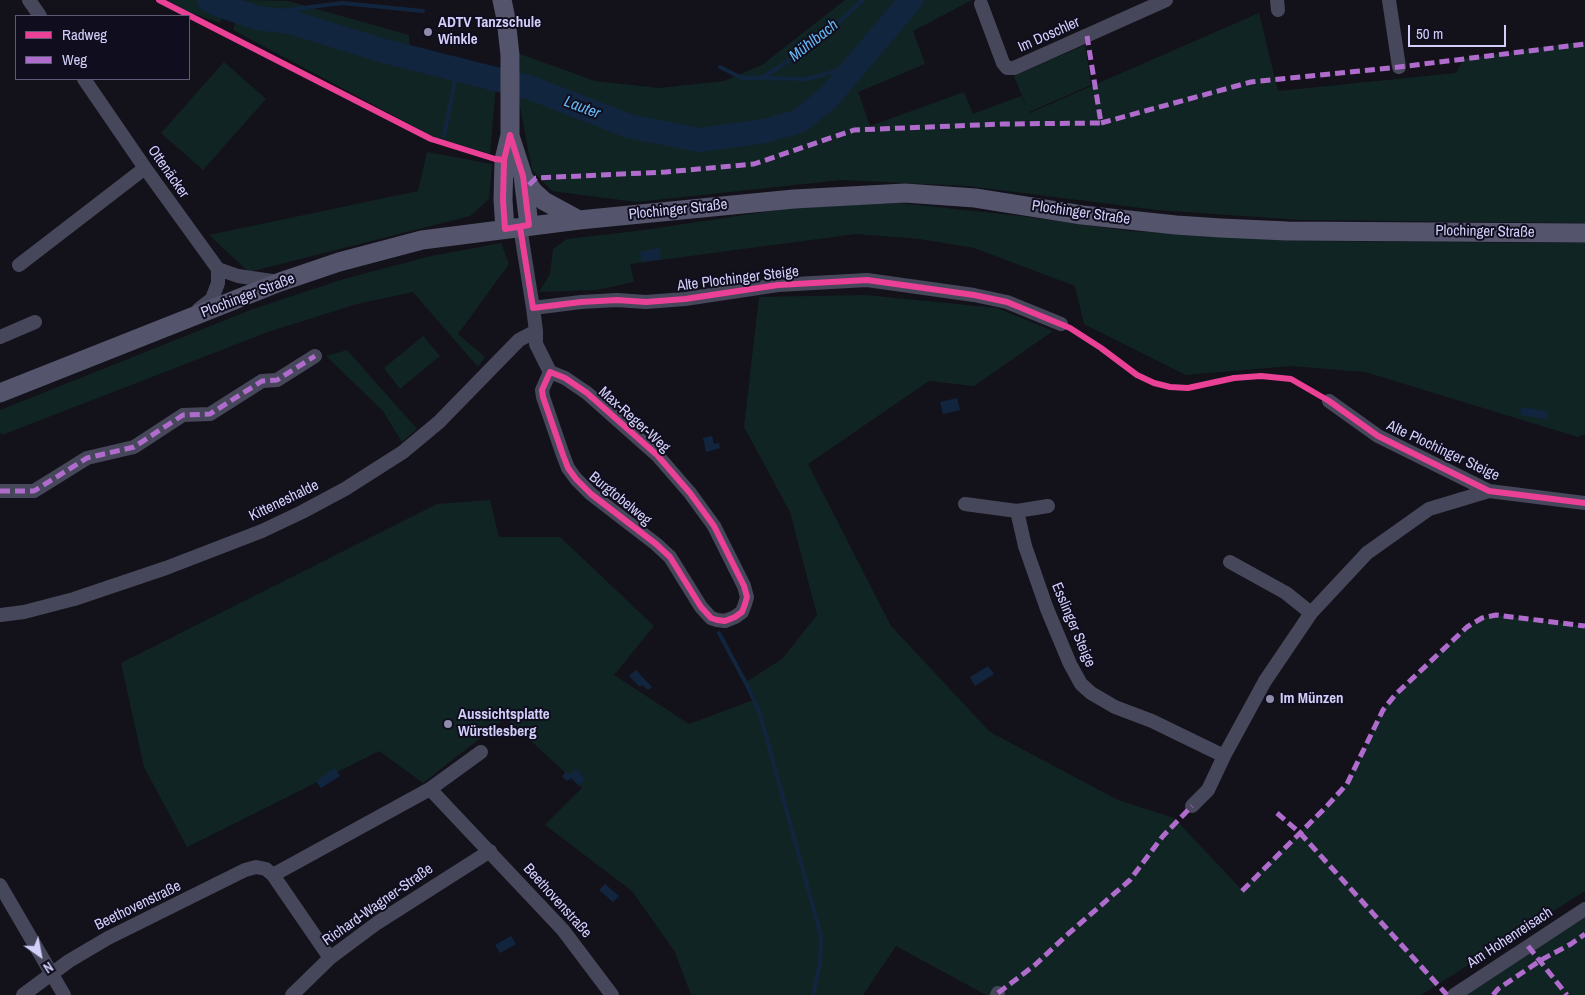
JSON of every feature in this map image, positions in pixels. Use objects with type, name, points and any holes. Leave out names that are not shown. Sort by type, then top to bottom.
[{"type":"main road","points":[[502,0],[510,55],[510,135],[504,160],[503,200],[518,227]]},
{"type":"main road","points":[[510,135],[523,176],[534,192],[544,200],[579,220]]},
{"type":"main road","points":[[518,227],[523,176]]},
{"type":"main road","name":"Plochinger Straße","points":[[0,393],[280,282],[339,262],[422,240],[579,220],[794,199],[904,193],[975,198],[1082,215],[1176,226],[1287,230],[1585,233]]},
{"type":"street","points":[[29,0],[39,15]]},
{"type":"street","name":"Im Doschler","points":[[981,4],[1003,63],[1007,68],[1014,68],[1166,0]]},
{"type":"street","points":[[1389,0],[1399,68]]},
{"type":"street","name":"Ottenäcker","points":[[85,80],[218,269]]},
{"type":"street","points":[[18,265],[145,168]]},
{"type":"street","points":[[518,227],[533,308],[536,344],[550,372]]},
{"type":"street","points":[[184,320],[212,299],[218,283],[218,269],[238,276],[280,282]]},
{"type":"street","name":"Alte Plochinger Steige","points":[[533,308],[581,302],[617,300],[646,302],[685,299],[778,285],[867,280],[974,295],[1007,302],[1061,324]]},
{"type":"street","points":[[0,337],[35,322]]},
{"type":"street","name":"Kitteneshalde","points":[[0,615],[24,612],[74,599],[166,568],[262,531],[345,489],[403,452],[439,422],[520,340],[536,331]]},
{"type":"street","points":[[0,491],[34,491],[87,458],[134,447],[183,415],[210,414],[262,381],[277,380],[315,356]]},
{"type":"street","name":"Max-Reger-Weg","points":[[550,372],[565,378],[587,393],[656,455],[690,493],[714,526],[744,586],[747,596],[742,612],[725,621]]},
{"type":"street","name":"Burgtobelweg","points":[[550,372],[542,390],[543,397],[563,455],[572,474],[591,494],[670,557],[701,607],[711,618],[725,621]]},
{"type":"street","name":"Alte Plochinger Steige","points":[[1330,401],[1378,436],[1489,491],[1585,503]]},
{"type":"street","points":[[1192,806],[1208,790],[1224,756],[1265,681],[1311,613],[1367,553],[1429,509],[1489,491]]},
{"type":"street","points":[[966,504],[1017,511],[1048,506]]},
{"type":"street","name":"Esslinger Steige","points":[[1017,511],[1025,546],[1047,608],[1070,664],[1081,684],[1090,693],[1115,707],[1152,721],[1224,756]]},
{"type":"street","points":[[1230,562],[1286,593],[1311,613]]},
{"type":"street","points":[[330,958],[274,875],[430,789],[481,752]]},
{"type":"street","name":"Beethovenstraße","points":[[430,789],[563,930],[612,995]]},
{"type":"street","name":"Richard-Wagner-Straße","points":[[292,995],[330,958],[377,922],[490,851]]},
{"type":"street","name":"Beethovenstraße","points":[[23,995],[69,961],[108,938],[245,870],[256,867],[266,869],[274,875]]},
{"type":"street","points":[[0,885],[64,995]]},
{"type":"street","name":"Am Hohenreisach","points":[[1454,995],[1585,909]]},
{"type":"green space","points":[[168,0],[228,0],[220,23],[186,11]]},
{"type":"green space","points":[[243,0],[288,1],[409,35],[410,50],[497,73],[490,154],[434,137],[233,30]]},
{"type":"green space","points":[[845,0],[972,0],[913,31],[925,64],[858,92],[870,126],[964,92],[973,114],[1021,96],[1027,108],[1014,76],[1085,45],[1091,85],[1030,113],[1259,13],[1278,91],[1456,73],[1463,59],[1585,41],[1585,223],[1301,220],[1157,210],[968,186],[842,180],[636,202],[552,191],[532,170],[519,101],[520,54],[595,81],[659,88],[724,81],[762,65]]},
{"type":"green space","points":[[224,62],[266,99],[203,170],[161,133]]},
{"type":"green space","points":[[427,152],[492,164],[489,199],[470,216],[249,272],[209,235],[418,191]]},
{"type":"green space","points":[[899,203],[1021,216],[1129,231],[1300,241],[1585,243],[1585,434],[1578,437],[1365,372],[1291,366],[1186,375],[1084,324],[1075,286],[974,248],[919,239],[856,234],[630,264],[634,282],[596,290],[539,292],[550,274],[553,249],[567,239],[637,231],[791,208]]},
{"type":"green space","points":[[501,243],[509,264],[458,334],[485,357],[478,367],[413,292],[357,304],[268,332],[2,435],[0,432],[0,410],[253,309],[344,279],[431,256]]},
{"type":"green space","points":[[865,295],[997,308],[1053,331],[974,386],[929,381],[808,464],[891,626],[990,732],[1118,800],[1174,818],[1241,889],[1326,807],[1347,784],[1383,710],[1395,695],[1467,627],[1482,618],[1496,615],[1585,626],[1585,891],[1421,995],[986,995],[896,946],[863,995],[691,995],[675,952],[632,891],[545,825],[582,788],[506,718],[423,783],[379,751],[187,847],[144,767],[121,663],[437,504],[490,500],[499,537],[560,537],[654,626],[614,675],[689,724],[756,699],[746,682],[782,659],[817,615],[790,512],[744,427],[759,297]]},
{"type":"green space","points":[[423,336],[440,356],[400,389],[384,368]]},
{"type":"green space","points":[[347,350],[417,429],[402,442],[383,411],[326,356]]},
{"type":"green space","points":[[1585,915],[1585,995],[1461,995]]},
{"type":"water","points":[[659,248],[661,259],[642,262],[640,252]]},
{"type":"water","points":[[957,398],[960,410],[943,414],[940,402]]},
{"type":"water","points":[[1521,407],[1548,411],[1547,419],[1520,415]]},
{"type":"water","points":[[712,436],[714,444],[719,443],[720,448],[706,452],[703,438]]},
{"type":"water","points":[[988,666],[994,674],[975,686],[970,677]]},
{"type":"water","points":[[636,670],[652,687],[648,690],[642,685],[640,687],[629,676]]},
{"type":"water","points":[[335,768],[340,776],[321,788],[316,781]]},
{"type":"water","points":[[576,769],[585,779],[579,786],[571,778],[567,781],[562,776],[566,772],[570,775]]},
{"type":"water","points":[[605,884],[619,896],[613,902],[599,890]]},
{"type":"water","points":[[511,936],[516,944],[500,953],[495,945]]},
{"type":"waterway","name":"Lauter","points":[[209,0],[257,18],[290,22],[384,51],[531,88],[629,126],[699,140],[765,131],[799,121],[828,98],[911,0]]},
{"type":"waterway","name":"Mühlbach","points":[[720,67],[742,78],[762,78],[813,45],[863,0]]},
{"type":"waterway","name":"Mühlbach","points":[[248,15],[342,3],[423,11]]},
{"type":"waterway","name":"Mühlbach","points":[[762,78],[807,79],[855,66]]},
{"type":"waterway","points":[[444,136],[457,70]]},
{"type":"waterway","points":[[719,633],[760,714],[821,936],[820,963],[813,995]]},
{"type":"marked path","points":[[529,185],[536,178],[666,172],[754,164],[854,130],[1003,124],[1101,123],[1087,36]]},
{"type":"marked path","points":[[1101,123],[1251,82],[1399,67],[1585,44]]},
{"type":"marked path","points":[[0,491],[34,491],[87,458],[134,447],[183,415],[210,414],[262,381],[277,380],[315,356]]},
{"type":"marked path","points":[[1242,891],[1347,784],[1383,710],[1395,695],[1467,627],[1482,618],[1496,615],[1585,626]]},
{"type":"marked path","points":[[998,993],[1035,965],[1130,880],[1163,836],[1192,806]]},
{"type":"marked path","points":[[1277,813],[1300,833],[1447,995]]},
{"type":"marked path","points":[[1493,995],[1498,989],[1541,960],[1585,934]]},
{"type":"marked path","points":[[1528,946],[1567,995]]},
{"type":"cycle path","points":[[159,0],[188,15]]},
{"type":"cycle path","points":[[190,16],[431,139],[495,159],[504,160]]},
{"type":"cycle path","points":[[510,135],[523,176],[529,225],[505,229],[503,200],[504,160],[510,135]]},
{"type":"cycle path","points":[[520,227],[533,308],[581,302],[617,300],[646,302],[685,299],[778,285],[867,280],[974,295],[1007,302],[1070,328],[1137,375],[1154,383],[1170,387],[1188,388],[1234,378],[1261,376],[1291,379],[1329,401],[1378,436],[1489,491],[1585,503]]},
{"type":"cycle path","points":[[550,372],[565,378],[587,393],[657,455],[690,493],[714,526],[744,586],[747,597],[742,612],[725,621],[711,618],[701,607],[670,557],[591,494],[576,479],[568,468],[543,397],[542,390],[550,372]]},
{"type":"place","name":"ADTV Tanzschule Winkle","points":[[428,32]]},
{"type":"place","name":"Im Münzen","points":[[1270,699]]},
{"type":"place","name":"Aussichtsplatte Würstlesberg","points":[[448,724]]}]
